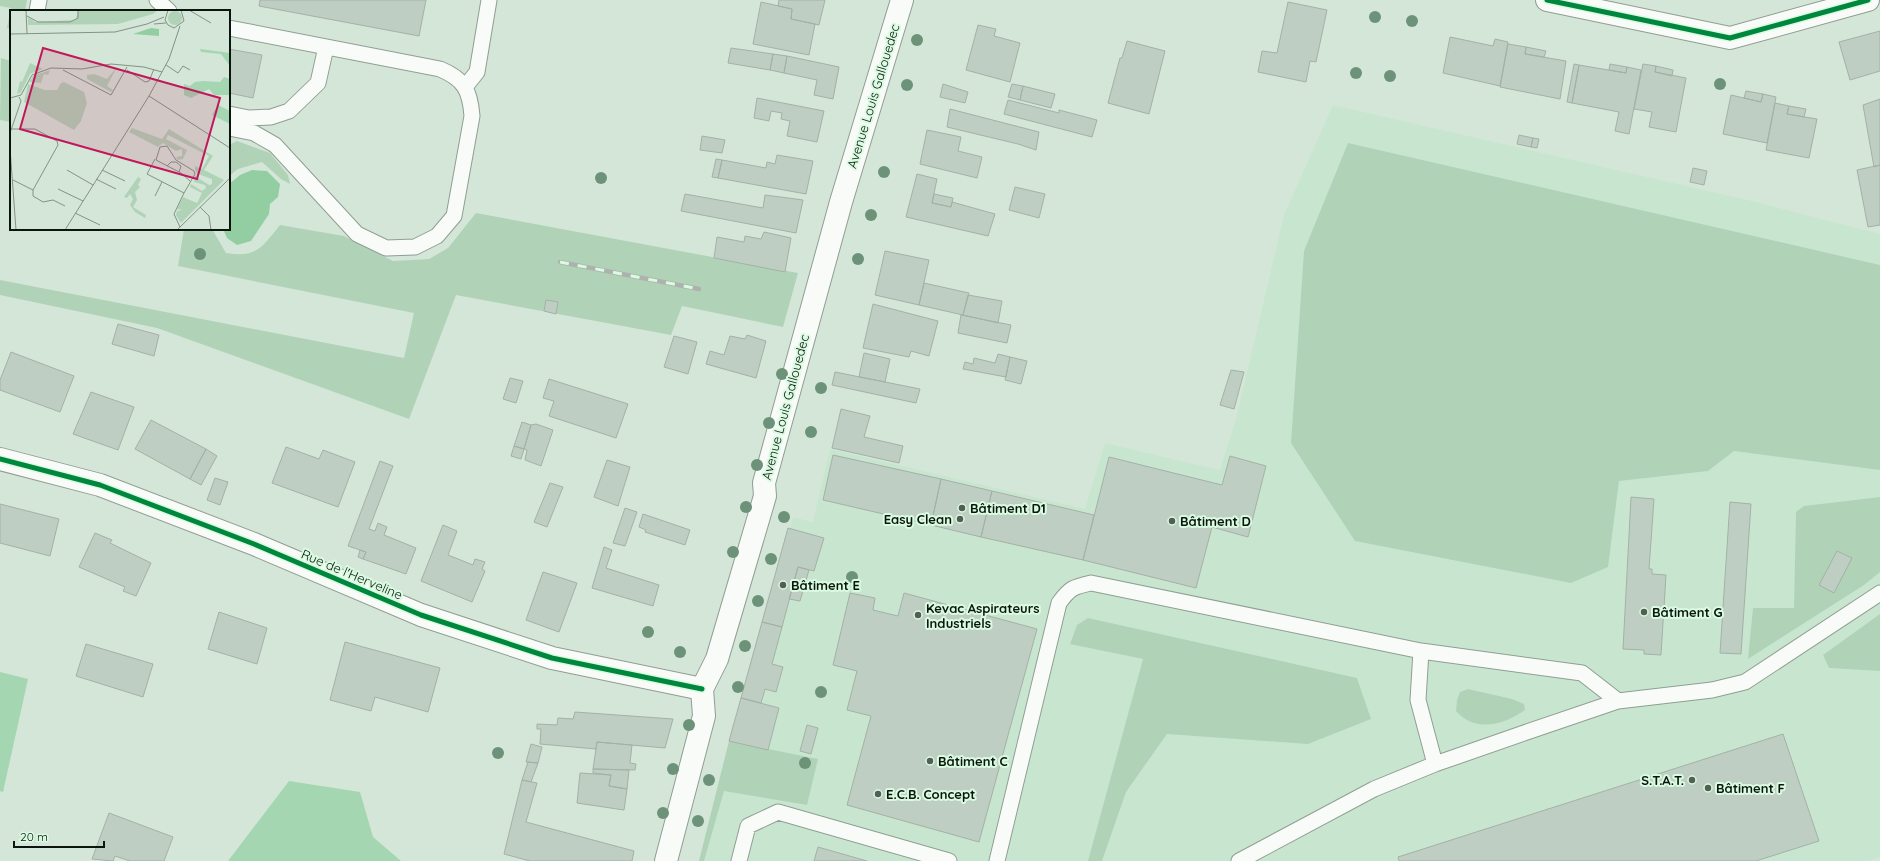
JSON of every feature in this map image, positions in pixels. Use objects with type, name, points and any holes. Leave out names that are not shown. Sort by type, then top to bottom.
[{"type":"street","name":"Avenue Louis Gallouedec","points":[[702,689],[717,659],[765,496],[764,483],[826,255],[902,0]]},
{"type":"street","points":[[1547,0],[1730,38],[1868,0]]},
{"type":"street","name":"Rue de l'Herveline","points":[[0,460],[100,485],[254,544],[421,615],[545,656],[702,689]]},
{"type":"street","points":[[666,861],[704,716],[702,689]]},
{"type":"lane","points":[[37,10],[39,0]]},
{"type":"lane","points":[[157,0],[168,10]]},
{"type":"lane","points":[[465,87],[477,72],[489,0]]},
{"type":"lane","points":[[230,28],[440,68],[459,79],[465,87],[471,99],[472,116],[454,216],[437,236],[415,247],[386,248],[357,234],[274,145],[254,133],[230,128]]},
{"type":"lane","points":[[230,114],[249,118],[270,117],[289,111],[318,83],[326,47]]},
{"type":"lane","points":[[997,861],[1059,603],[1069,590],[1091,583],[1421,651],[1582,673],[1618,701]]},
{"type":"lane","points":[[1239,861],[1374,789],[1435,764],[1618,701],[1712,690],[1745,682],[1880,593]]},
{"type":"lane","points":[[1421,651],[1418,700],[1435,764]]},
{"type":"lane","points":[[738,861],[748,826],[778,812],[949,861]]},
{"type":"shaded area","points":[[0,0],[27,0],[25,10],[11,10],[11,8],[0,6]]},
{"type":"shaded area","points":[[10,13],[10,29],[7,28]]},
{"type":"shaded area","points":[[1,58],[10,61],[10,122],[0,120]]},
{"type":"shaded area","points":[[1333,105],[1752,201],[1880,234],[1880,857],[1869,861],[699,861],[729,741],[793,517],[813,522],[830,449],[1085,509],[1105,443],[1220,470],[1236,419],[1284,215]]},
{"type":"shaded area","points":[[237,141],[270,153],[288,175],[290,184],[281,179],[262,162],[238,169],[230,175],[230,144]]},
{"type":"shaded area","points":[[1348,143],[1880,265],[1880,470],[1734,451],[1708,471],[1619,481],[1608,567],[1571,583],[1355,541],[1291,443],[1304,251]]},
{"type":"shaded area","points":[[252,170],[267,171],[280,184],[278,197],[270,204],[269,214],[251,241],[237,245],[227,238],[223,230],[230,230],[230,183],[240,175]]},
{"type":"shaded area","points":[[476,213],[798,273],[783,327],[682,306],[671,335],[456,295],[409,419],[157,328],[0,295],[0,280],[404,358],[414,313],[178,266],[184,230],[213,230],[226,253],[236,254],[245,254],[258,249],[280,225],[344,236],[393,261],[429,259],[448,248]]},
{"type":"shaded area","points":[[1880,497],[1880,572],[1864,585],[1748,659],[1753,608],[1794,608],[1796,512],[1804,506]]},
{"type":"shaded area","points":[[1880,614],[1880,671],[1829,668],[1823,655]]},
{"type":"shaded area","points":[[1088,618],[1357,678],[1371,719],[1308,744],[1167,734],[1126,792],[1102,861],[1088,861],[1143,659],[1070,644],[1077,625]]},
{"type":"shaded area","points":[[0,672],[28,679],[3,792],[0,791]]},
{"type":"shaded area","points":[[1468,689],[1512,699],[1524,704],[1525,710],[1508,720],[1499,723],[1481,724],[1472,722],[1464,718],[1456,711],[1457,700],[1460,692]]},
{"type":"shaded area","points":[[729,741],[818,759],[807,805],[724,791],[704,861],[699,861]]},
{"type":"shaded area","points":[[289,781],[360,792],[373,837],[401,861],[228,861]]},
{"type":"building","points":[[260,0],[426,0],[419,36],[259,6]]},
{"type":"building","points":[[779,0],[825,0],[819,25],[791,19],[792,9],[778,6]]},
{"type":"building","points":[[761,2],[792,9],[791,19],[815,24],[809,55],[753,44]]},
{"type":"building","points":[[1288,2],[1327,10],[1316,62],[1310,61],[1306,82],[1258,72],[1262,51],[1277,53]]},
{"type":"building","points":[[978,25],[996,29],[994,36],[1020,43],[1010,82],[966,70]]},
{"type":"building","points":[[1880,31],[1880,71],[1850,80],[1839,42]]},
{"type":"building","points":[[1450,37],[1493,46],[1495,39],[1508,42],[1500,86],[1443,73]]},
{"type":"building","points":[[1127,41],[1165,51],[1149,114],[1108,103],[1120,58],[1122,58]]},
{"type":"building","points":[[1508,44],[1526,47],[1525,54],[1566,61],[1560,99],[1500,87]]},
{"type":"building","points":[[1526,47],[1546,51],[1544,57],[1525,54]]},
{"type":"building","points":[[731,48],[773,54],[770,70],[728,63]]},
{"type":"building","points":[[230,49],[262,55],[253,98],[230,93]]},
{"type":"building","points":[[773,54],[787,56],[784,73],[770,70]]},
{"type":"building","points":[[787,56],[839,67],[833,99],[814,95],[817,80],[784,73]]},
{"type":"building","points":[[1574,64],[1579,65],[1572,103],[1567,102]]},
{"type":"building","points":[[1610,64],[1627,67],[1626,73],[1609,70]]},
{"type":"building","points":[[1643,64],[1656,66],[1655,72],[1686,78],[1676,132],[1649,127],[1652,112],[1634,109]]},
{"type":"building","points":[[1579,65],[1626,73],[1627,67],[1641,70],[1629,134],[1615,131],[1619,112],[1572,103]]},
{"type":"building","points":[[1656,66],[1673,70],[1672,76],[1655,72]]},
{"type":"building","points":[[943,84],[968,92],[965,103],[940,97]]},
{"type":"building","points":[[1012,84],[1023,86],[1020,100],[1008,97]]},
{"type":"building","points":[[1023,86],[1055,94],[1051,108],[1020,100]]},
{"type":"building","points":[[1746,91],[1763,94],[1761,102],[1744,98]]},
{"type":"building","points":[[1763,94],[1776,97],[1767,143],[1723,134],[1731,95],[1761,102]]},
{"type":"building","points":[[757,98],[824,111],[817,142],[787,136],[790,121],[781,119],[782,113],[771,111],[769,121],[754,118]]},
{"type":"building","points":[[1880,99],[1880,165],[1874,167],[1863,105]]},
{"type":"building","points":[[1008,100],[1059,113],[1059,110],[1097,120],[1092,137],[1004,114]]},
{"type":"building","points":[[1775,103],[1789,106],[1787,114],[1817,119],[1809,158],[1766,150]]},
{"type":"building","points":[[1789,106],[1806,109],[1804,117],[1787,114]]},
{"type":"building","points":[[950,109],[1039,132],[1036,150],[1018,144],[947,127]]},
{"type":"building","points":[[927,130],[961,137],[958,151],[982,157],[977,178],[920,164]]},
{"type":"building","points":[[1519,135],[1533,138],[1531,147],[1517,144]]},
{"type":"building","points":[[702,136],[725,140],[722,153],[700,150]]},
{"type":"building","points":[[1533,138],[1539,139],[1537,148],[1531,147]]},
{"type":"building","points":[[777,155],[813,161],[806,194],[718,178],[722,160],[766,168],[767,162],[775,164]]},
{"type":"building","points":[[716,159],[722,160],[718,178],[712,177]]},
{"type":"building","points":[[1880,165],[1880,225],[1868,227],[1857,170]]},
{"type":"building","points":[[1693,168],[1707,171],[1704,185],[1690,182]]},
{"type":"building","points":[[917,174],[937,179],[932,203],[951,207],[952,202],[995,214],[988,236],[906,217]]},
{"type":"building","points":[[1015,187],[1045,194],[1039,218],[1009,210]]},
{"type":"building","points":[[685,194],[763,208],[765,195],[803,200],[796,233],[681,211]]},
{"type":"building","points":[[934,194],[953,198],[951,207],[932,203]]},
{"type":"building","points":[[764,232],[791,238],[785,272],[714,258],[717,237],[744,242],[745,236],[761,239]]},
{"type":"building","points":[[885,251],[929,260],[919,305],[875,295]]},
{"type":"building","points":[[924,283],[969,293],[963,315],[919,305]]},
{"type":"building","points":[[968,295],[1002,301],[998,323],[963,315]]},
{"type":"building","points":[[546,300],[558,302],[556,314],[544,311]]},
{"type":"building","points":[[873,304],[938,321],[929,356],[911,351],[909,357],[863,348]]},
{"type":"building","points":[[961,315],[1011,325],[1007,343],[958,333]]},
{"type":"building","points":[[118,324],[159,335],[154,356],[112,344]]},
{"type":"building","points":[[747,335],[766,341],[756,378],[706,364],[710,351],[724,355],[730,336],[745,339]]},
{"type":"building","points":[[674,336],[697,342],[688,374],[664,367]]},
{"type":"building","points":[[11,352],[74,376],[60,412],[0,390],[0,380]]},
{"type":"building","points":[[864,353],[890,359],[885,382],[859,377]]},
{"type":"building","points":[[998,354],[1010,357],[1006,377],[963,369],[965,362],[973,364],[974,358],[995,363]]},
{"type":"building","points":[[1010,357],[1027,361],[1021,384],[1005,380]]},
{"type":"building","points":[[1231,370],[1244,372],[1234,409],[1220,405]]},
{"type":"building","points":[[835,372],[920,389],[916,403],[832,385]]},
{"type":"building","points":[[510,378],[523,381],[516,403],[503,399]]},
{"type":"building","points":[[549,379],[628,404],[616,438],[549,416],[554,401],[543,398]]},
{"type":"building","points":[[91,392],[134,407],[118,450],[73,434]]},
{"type":"building","points":[[841,409],[870,416],[864,437],[903,446],[899,463],[832,448]]},
{"type":"building","points":[[151,420],[206,449],[190,479],[135,449]]},
{"type":"building","points":[[522,422],[531,425],[524,449],[514,446]]},
{"type":"building","points":[[536,424],[553,430],[541,466],[525,460],[527,450],[524,449],[531,425]]},
{"type":"building","points":[[514,446],[524,449],[521,459],[511,456]]},
{"type":"building","points":[[286,447],[319,459],[323,450],[355,462],[338,507],[272,483]]},
{"type":"building","points":[[206,449],[217,456],[201,485],[190,479]]},
{"type":"building","points":[[833,455],[941,479],[931,525],[823,500]]},
{"type":"building","name":"Bâtiment D","points":[[1230,456],[1266,466],[1248,537],[1212,527],[1196,588],[1083,560],[1109,457],[1222,485]]},
{"type":"building","points":[[607,460],[630,467],[618,506],[594,497]]},
{"type":"building","points":[[380,461],[393,466],[369,529],[375,531],[378,523],[387,527],[384,535],[416,548],[406,574],[363,559],[366,552],[348,546]]},
{"type":"building","points":[[215,478],[228,482],[220,505],[207,500]]},
{"type":"building","name":"Bâtiment D1","points":[[941,479],[992,491],[981,537],[931,525]]},
{"type":"building","points":[[550,483],[563,487],[547,527],[534,522]]},
{"type":"building","points":[[992,491],[1094,515],[1083,560],[981,537]]},
{"type":"building","name":"Bâtiment G","points":[[1631,497],[1654,499],[1649,569],[1652,569],[1652,574],[1666,575],[1661,655],[1644,654],[1644,650],[1623,649]]},
{"type":"building","points":[[1730,502],[1751,504],[1741,654],[1720,653]]},
{"type":"building","points":[[0,504],[59,519],[50,556],[0,543]]},
{"type":"building","points":[[625,508],[637,512],[625,546],[613,543]]},
{"type":"building","points":[[643,514],[690,530],[685,545],[645,532],[646,530],[639,527]]},
{"type":"building","points":[[443,525],[457,531],[448,555],[473,565],[475,559],[485,562],[482,569],[485,571],[472,602],[421,581]]},
{"type":"building","name":"Bâtiment E","points":[[788,528],[824,538],[814,571],[798,567],[782,627],[762,622]]},
{"type":"building","points":[[95,533],[112,540],[110,543],[151,563],[136,596],[123,591],[125,587],[79,567]]},
{"type":"building","points":[[604,547],[612,550],[606,568],[659,585],[653,606],[592,588]]},
{"type":"building","points":[[360,550],[366,552],[363,559],[358,557]]},
{"type":"building","points":[[1837,551],[1852,558],[1834,593],[1819,585]]},
{"type":"building","points":[[798,567],[809,570],[800,601],[789,599]]},
{"type":"building","points":[[543,572],[577,583],[559,632],[526,620]]},
{"type":"building","name":"Bâtiment C","points":[[850,593],[875,598],[873,610],[898,616],[904,593],[1037,629],[979,842],[847,805],[871,716],[847,710],[857,671],[833,665]]},
{"type":"building","points":[[219,612],[267,628],[257,664],[208,649]]},
{"type":"building","points":[[762,622],[782,627],[772,664],[783,667],[776,692],[765,689],[761,703],[741,698]]},
{"type":"building","points":[[345,642],[440,668],[428,712],[375,697],[371,711],[330,700]]},
{"type":"building","points":[[86,644],[153,664],[143,697],[76,676]]},
{"type":"building","points":[[741,698],[779,708],[768,750],[729,741]]},
{"type":"building","points":[[575,712],[673,719],[665,748],[597,742],[596,749],[540,744],[541,729],[537,729],[537,724],[557,725],[558,718],[573,719]]},
{"type":"building","points":[[807,725],[818,728],[811,754],[800,751]]},
{"type":"building","name":"Bâtiment F","points":[[1783,734],[1819,841],[1756,861],[1399,861],[1398,857]]},
{"type":"building","points":[[597,742],[632,745],[630,763],[636,764],[635,770],[593,769]]},
{"type":"building","points":[[531,744],[542,747],[538,763],[526,762]]},
{"type":"building","points":[[528,762],[538,763],[531,782],[522,780]]},
{"type":"building","points":[[593,769],[629,770],[627,789],[609,786],[611,775],[593,773]]},
{"type":"building","points":[[580,773],[611,775],[609,786],[627,789],[624,810],[577,803]]},
{"type":"building","points":[[522,780],[537,783],[526,822],[634,851],[632,861],[530,861],[504,854]]},
{"type":"building","points":[[109,813],[173,837],[164,861],[130,861],[115,856],[113,861],[92,859]]},
{"type":"building","points":[[818,847],[867,861],[814,861]]},
{"type":"railway","points":[[560,262],[699,289]]},
{"type":"cycle path","points":[[1547,0],[1730,38],[1868,0]]},
{"type":"cycle path","points":[[0,459],[100,485],[254,544],[421,615],[552,658],[702,689]]},
{"type":"place","name":"Bâtiment D1","points":[[962,508]]},
{"type":"place","name":"Easy Clean","points":[[960,519]]},
{"type":"place","name":"Bâtiment D","points":[[1172,521]]},
{"type":"place","name":"Bâtiment E","points":[[783,585]]},
{"type":"place","name":"Bâtiment G","points":[[1644,612]]},
{"type":"place","name":"Kevac Aspirateurs Industriels","points":[[918,615]]},
{"type":"place","name":"Bâtiment C","points":[[930,761]]},
{"type":"place","name":"S.T.A.T.","points":[[1692,780]]},
{"type":"place","name":"Bâtiment F","points":[[1708,788]]},
{"type":"place","name":"E.C.B. Concept","points":[[878,794]]}]
